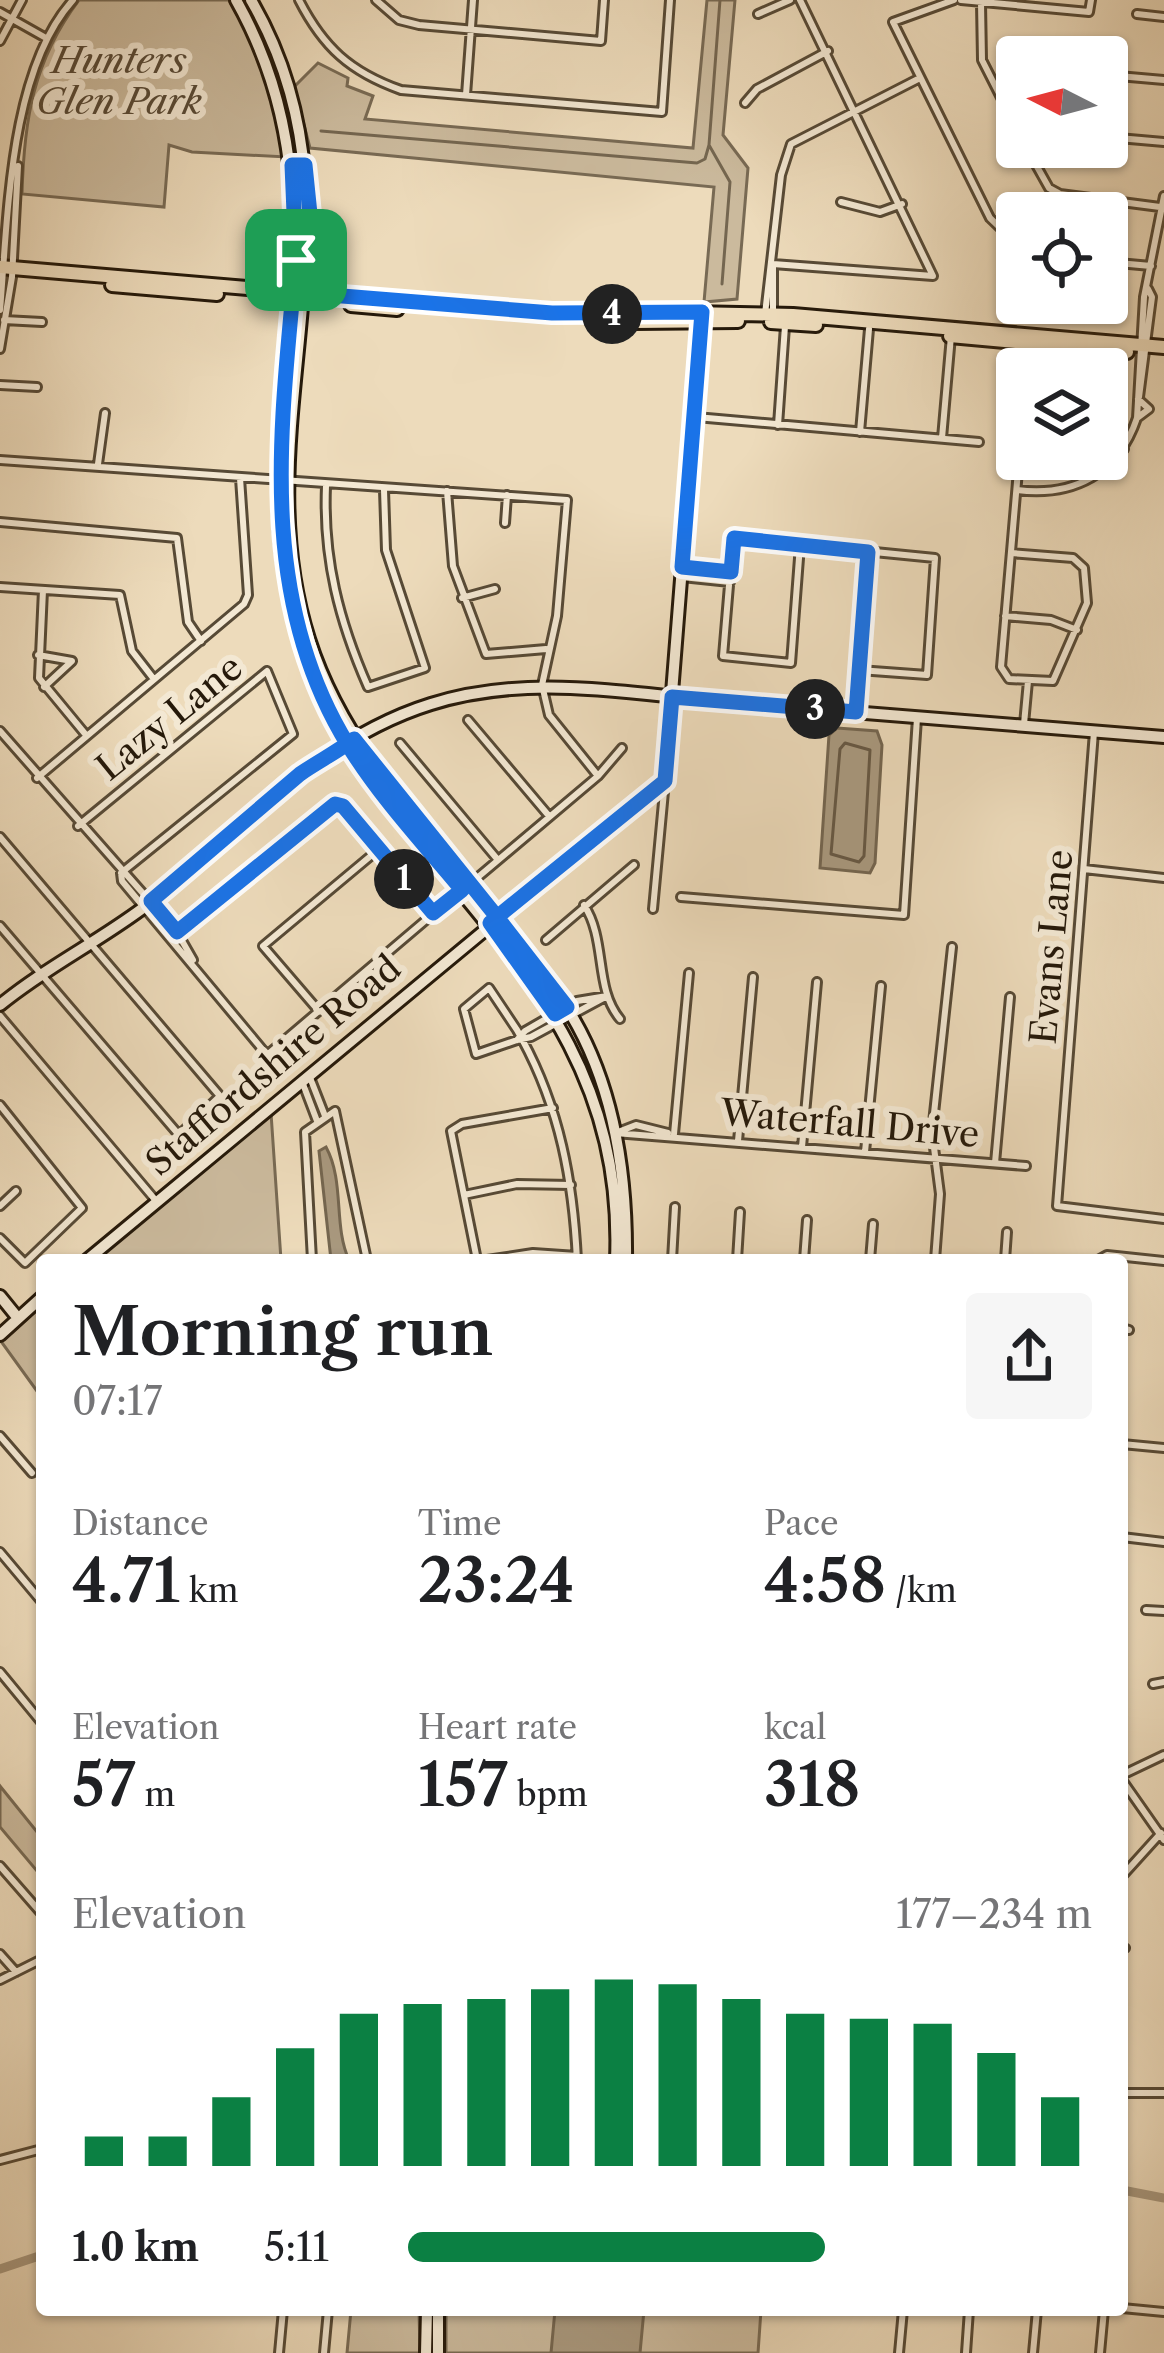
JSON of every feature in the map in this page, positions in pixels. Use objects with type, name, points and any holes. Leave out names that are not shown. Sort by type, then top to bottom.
[{"type":"main road","points":[[236,0],[252,9],[310,214],[284,482],[289,571],[311,659],[351,742],[564,1013],[627,1194],[626,1254]]},
{"type":"main road","points":[[5,272],[177,282],[435,313],[554,322],[775,317],[868,329],[1143,349]]},
{"type":"main road","points":[[5,272],[94,284],[559,314],[775,317],[1164,351]]},
{"type":"main road","points":[[94,284],[110,277]]},
{"type":"main road","points":[[160,289],[177,282]]},
{"type":"main road","points":[[435,313],[452,306]]},
{"type":"main road","points":[[665,781],[702,316]]},
{"type":"main road","points":[[0,1005],[38,973],[92,945],[147,904],[300,774],[351,742],[430,704],[542,686],[1164,737]]},
{"type":"main road","name":"Staffordshire Road","points":[[94,1254],[665,781]]},
{"type":"main road","points":[[609,1135],[616,1254]]},
{"type":"main road","points":[[0,1296],[9,1321]]},
{"type":"main road","points":[[0,1336],[9,1321],[36,1301]]},
{"type":"main road","points":[[426,2353],[427,2316]]},
{"type":"main road","points":[[438,2316],[439,2353]]},
{"type":"street","points":[[0,41],[22,0]]},
{"type":"street","points":[[0,349],[23,103],[46,38],[73,0]]},
{"type":"street","points":[[299,0],[317,35],[354,70],[400,89],[662,112],[670,0]]},
{"type":"street","points":[[376,0],[399,20],[601,41],[604,0]]},
{"type":"street","points":[[466,95],[473,0]]},
{"type":"street","points":[[758,14],[790,0]]},
{"type":"street","points":[[773,264],[933,276],[800,0]]},
{"type":"street","points":[[996,224],[893,22],[957,0],[1090,12],[1091,0]]},
{"type":"street","points":[[981,2],[982,60],[996,88]]},
{"type":"street","points":[[0,12],[46,38]]},
{"type":"street","points":[[1137,14],[1164,17]]},
{"type":"street","points":[[745,103],[757,89],[828,51]]},
{"type":"street","points":[[778,424],[773,264],[784,158],[808,132],[920,77]]},
{"type":"street","points":[[1128,77],[1164,80]]},
{"type":"street","points":[[1128,139],[1164,142]]},
{"type":"street","points":[[1038,168],[1049,188],[1060,194],[1160,207]]},
{"type":"street","points":[[1128,439],[1137,418],[1150,266],[1164,196]]},
{"type":"street","points":[[841,202],[880,212],[902,204]]},
{"type":"street","points":[[1128,264],[1150,266]]},
{"type":"street","points":[[1,315],[42,322]]},
{"type":"street","points":[[860,432],[868,329]]},
{"type":"street","points":[[942,438],[951,336]]},
{"type":"street","points":[[0,385],[37,387]]},
{"type":"street","points":[[98,464],[105,413]]},
{"type":"street","points":[[696,417],[979,442]]},
{"type":"street","points":[[0,460],[568,500],[542,686],[549,715],[598,776]]},
{"type":"street","points":[[38,778],[201,641],[248,595],[240,478]]},
{"type":"street","points":[[1011,554],[1081,561],[1089,591],[1053,681],[1003,676],[1005,616],[1017,480]]},
{"type":"street","points":[[1016,490],[1057,491],[1089,480]]},
{"type":"street","points":[[326,486],[328,566],[342,626],[368,687],[424,668],[386,550],[384,490]]},
{"type":"street","points":[[447,491],[448,536],[462,598],[486,654],[548,650]]},
{"type":"street","points":[[506,523],[507,495]]},
{"type":"street","points":[[0,522],[177,538],[188,622],[201,641]]},
{"type":"street","points":[[800,545],[791,663],[724,656],[734,538],[935,558],[927,675],[859,670]]},
{"type":"street","points":[[856,712],[868,552]]},
{"type":"street","points":[[682,572],[731,572]]},
{"type":"street","points":[[682,572],[730,582]]},
{"type":"street","points":[[0,586],[120,596],[131,650],[153,678]]},
{"type":"street","points":[[462,598],[495,589]]},
{"type":"street","points":[[43,590],[38,655],[44,687],[86,735]]},
{"type":"street","points":[[1005,616],[1051,620],[1077,629]]},
{"type":"street","points":[[38,655],[72,662],[44,687]]},
{"type":"street","name":"Lazy Lane","points":[[78,826],[267,670],[292,734],[121,873]]},
{"type":"street","points":[[1024,724],[1028,681]]},
{"type":"street","points":[[681,897],[904,916],[917,717]]},
{"type":"street","points":[[468,720],[549,816]]},
{"type":"street","points":[[0,731],[173,935],[267,1055],[598,776],[622,748]]},
{"type":"street","name":"Evans Lane","points":[[1094,732],[1057,1206],[1164,1220]]},
{"type":"street","points":[[400,743],[498,860]]},
{"type":"street","points":[[653,909],[665,781]]},
{"type":"street","points":[[173,935],[329,806],[343,806],[433,913]]},
{"type":"street","points":[[0,837],[220,1096],[179,1136],[0,926]]},
{"type":"street","points":[[318,1010],[263,946],[379,849]]},
{"type":"street","points":[[546,940],[634,866]]},
{"type":"street","points":[[1084,869],[1164,878]]},
{"type":"street","points":[[584,905],[599,938],[607,996],[620,1018]]},
{"type":"street","points":[[935,1254],[940,1194],[932,1132],[952,947]]},
{"type":"street","points":[[672,1134],[689,973]]},
{"type":"street","points":[[738,1141],[753,977]]},
{"type":"street","points":[[802,1147],[817,982]]},
{"type":"street","points":[[865,1152],[881,986]]},
{"type":"street","points":[[577,1254],[571,1185],[553,1108],[520,1039],[489,988],[464,1009],[476,1054],[520,1039],[564,1013],[607,996]]},
{"type":"street","points":[[994,1163],[1010,997]]},
{"type":"street","points":[[0,1016],[157,1202]]},
{"type":"street","points":[[305,1078],[321,1118]]},
{"type":"street","points":[[0,1105],[82,1204],[25,1263],[0,1238]]},
{"type":"street","points":[[475,1254],[451,1131],[462,1124],[553,1108]]},
{"type":"street","points":[[312,1254],[305,1132],[335,1111],[366,1254]]},
{"type":"street","name":"Waterfall Drive","points":[[609,1135],[672,1134],[1026,1166]]},
{"type":"street","points":[[464,1195],[517,1184],[571,1185]]},
{"type":"street","points":[[0,1206],[16,1191]]},
{"type":"street","points":[[672,1254],[675,1207]]},
{"type":"street","points":[[737,1254],[740,1212]]},
{"type":"street","points":[[804,1254],[807,1220]]},
{"type":"street","points":[[870,1254],[873,1224]]},
{"type":"street","points":[[1005,1254],[1007,1232]]},
{"type":"street","points":[[1128,1257],[1164,1261]]},
{"type":"street","points":[[0,1436],[32,1473]]},
{"type":"street","points":[[1128,1445],[1164,1448]]},
{"type":"street","points":[[1128,1538],[1164,1542]]},
{"type":"street","points":[[0,1552],[36,1595]]},
{"type":"street","points":[[1146,1610],[1164,1611]]},
{"type":"street","points":[[0,1672],[36,1716]]},
{"type":"street","points":[[1153,1684],[1164,1682]]},
{"type":"street","points":[[1128,1775],[1164,1754]]},
{"type":"street","points":[[1128,1786],[1163,1834],[1128,1870]]},
{"type":"street","points":[[0,1866],[36,1907]]},
{"type":"street","points":[[0,1954],[16,1972]]},
{"type":"street","points":[[0,1980],[36,1962]]},
{"type":"street","points":[[1128,2093],[1164,2093]]},
{"type":"street","points":[[0,2160],[36,2151]]},
{"type":"street","points":[[1128,2309],[1164,2312]]},
{"type":"street","points":[[279,2353],[282,2316]]},
{"type":"street","points":[[324,2353],[327,2316]]},
{"type":"street","points":[[899,2353],[902,2316]]},
{"type":"street","points":[[966,2353],[969,2316]]},
{"type":"street","points":[[1033,2353],[1036,2316]]},
{"type":"street","points":[[1100,2353],[1103,2316]]},
{"type":"green space","name":"Hunters Glen Park","points":[[79,0],[229,0],[260,56],[286,157],[192,152],[169,145],[164,207],[22,194],[34,92],[51,46]]},
{"type":"green space","points":[[707,0],[735,0],[723,135],[748,168],[737,299],[704,302],[714,187],[310,148],[294,87],[318,63],[348,78],[347,86],[373,96],[365,119],[693,148]]},
{"type":"green space","points":[[271,1113],[281,1254],[102,1254]]},
{"type":"green space","points":[[36,1310],[36,1390],[0,1340]]},
{"type":"green space","points":[[0,1786],[36,1831],[36,1870],[0,1827]]},
{"type":"green space","points":[[350,2316],[419,2316],[420,2353],[347,2353]]},
{"type":"green space","points":[[446,2316],[761,2316],[758,2353],[446,2353]]},
{"type":"water","points":[[837,728],[877,731],[882,745],[875,863],[870,873],[820,868],[829,735]]},
{"type":"water","points":[[326,1147],[332,1160],[347,1254],[330,1254],[319,1151]]},
{"type":"water","points":[[554,2316],[643,2316],[640,2353],[551,2353]]},
{"type":"waterway","points":[[720,0],[709,145],[730,182],[722,284]]},
{"type":"waterway","points":[[321,131],[697,163],[705,159],[709,145]]},
{"type":"waterway","points":[[1128,2191],[1164,2198]]},
{"type":"waterway","points":[[0,2269],[36,2257]]},
{"type":"route","points":[[296,260],[279,505],[291,605],[317,684],[347,744],[462,890],[433,913],[343,806],[335,804],[177,932],[151,901],[300,774],[317,762],[347,744],[354,739],[497,917],[490,923],[555,1014],[567,1007],[497,917],[665,781],[672,697],[856,712],[868,552],[734,538],[731,572],[682,567],[702,312],[552,313],[305,293],[310,214],[305,165],[292,165],[296,260]]}]
